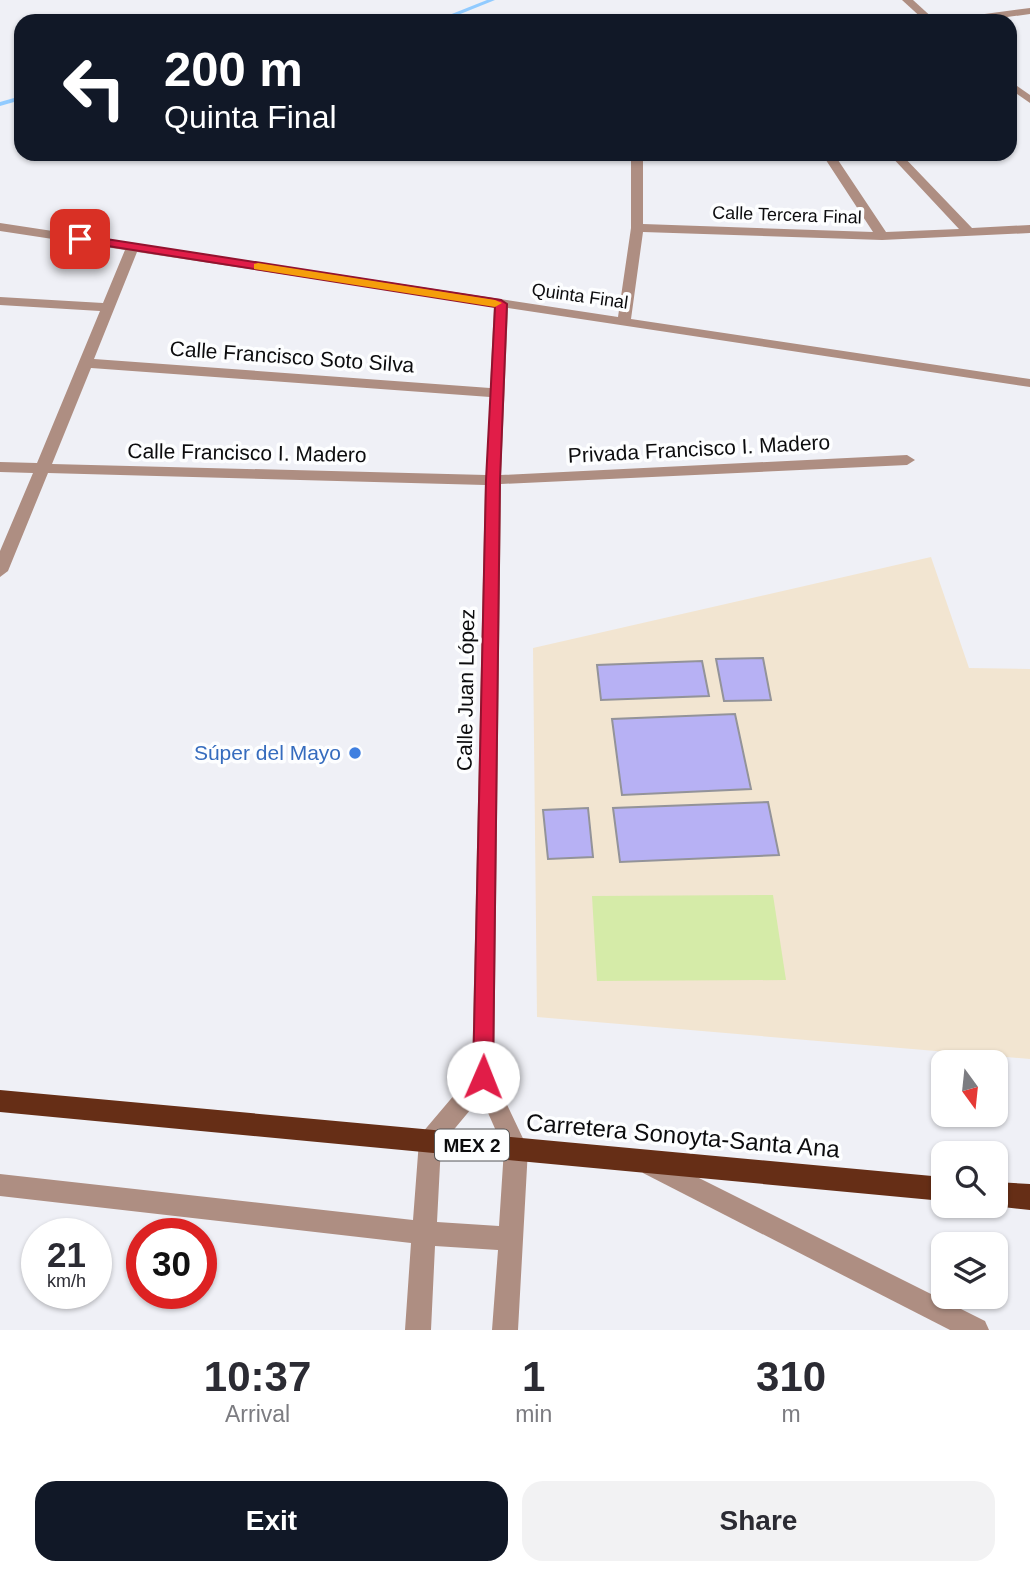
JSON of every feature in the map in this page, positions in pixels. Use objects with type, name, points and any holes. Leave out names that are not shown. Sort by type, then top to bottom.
[{"type":"highway","name":"Carretera Sonoyta-Santa Ana","points":[[0,1101],[931,1188]]},
{"type":"highway","points":[[1008,1195],[1030,1197]]},
{"type":"street","points":[[907,0],[923,14]]},
{"type":"street","points":[[1008,14],[1030,11]]},
{"type":"street","points":[[624,321],[637,228],[637,161]]},
{"type":"street","points":[[833,161],[882,236]]},
{"type":"street","points":[[902,161],[967,230]]},
{"type":"street","name":"Quinta Final","points":[[0,227],[1030,383]]},
{"type":"street","name":"Calle Tercera Final","points":[[637,228],[882,236],[1030,229]]},
{"type":"street","points":[[0,570],[134,247]]},
{"type":"street","points":[[0,300],[108,307]]},
{"type":"street","name":"Calle Juan López","points":[[483,1077],[493,480],[501,304]]},
{"type":"street","name":"Calle Francisco Soto Silva","points":[[84,363],[496,393]]},
{"type":"street","name":"Privada Francisco I. Madero","points":[[493,480],[907,460]]},
{"type":"street","name":"Calle Francisco I. Madero","points":[[0,467],[493,480]]},
{"type":"street","points":[[418,1330],[430,1141],[483,1077],[516,1149],[505,1330]]},
{"type":"street","points":[[642,1161],[976,1330]]},
{"type":"street","points":[[0,1185],[425,1233],[511,1239]]},
{"type":"shaded area","points":[[931,557],[969,668],[1030,669],[1030,1059],[1008,1057],[1008,1050],[931,1051],[537,1017],[533,648]]},
{"type":"green space","points":[[773,895],[786,980],[597,981],[592,896]]},
{"type":"building","points":[[763,658],[771,700],[724,701],[716,659]]},
{"type":"building","points":[[702,661],[709,696],[601,700],[597,665]]},
{"type":"building","points":[[735,714],[751,789],[622,795],[612,719]]},
{"type":"building","points":[[768,802],[779,855],[620,862],[613,808]]},
{"type":"building","points":[[588,808],[593,857],[548,859],[543,810]]},
{"type":"waterway","points":[[455,14],[492,0]]},
{"type":"waterway","points":[[0,104],[14,100]]},
{"type":"slow traffic","points":[[258,266],[495,303]]},
{"type":"place","name":"Súper del Mayo","points":[[355,753]]},
{"type":"route","points":[[80,239],[501,304],[493,480],[483,1077]]}]
